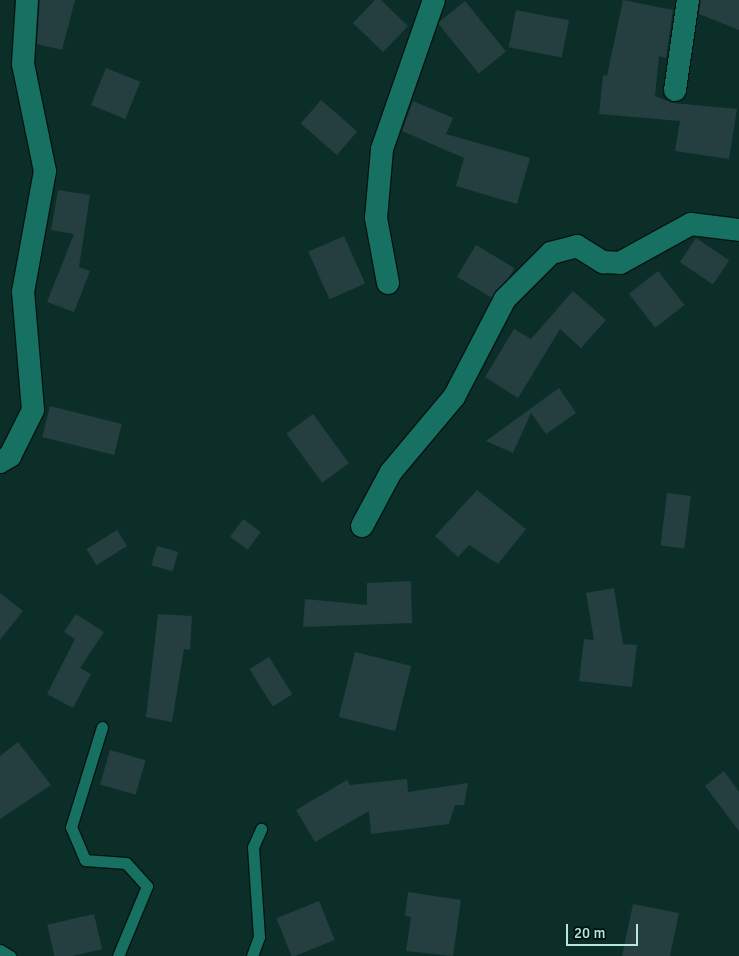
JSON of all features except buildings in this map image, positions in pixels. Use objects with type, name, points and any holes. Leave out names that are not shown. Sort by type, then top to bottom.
[{"type":"street","points":[[0,462],[10,456],[33,410],[22,292],[45,171],[23,64],[27,0]]},
{"type":"street","points":[[388,283],[376,218],[382,149],[434,0]]},
{"type":"street","points":[[675,90],[688,0]]},
{"type":"street","points":[[362,526],[391,472],[454,397],[505,299],[551,253],[577,246],[603,262],[620,263],[691,224],[739,230]]},
{"type":"lane","points":[[102,727],[71,827],[85,860],[126,863],[147,886],[118,956]]},
{"type":"lane","points":[[252,956],[259,937],[253,846],[261,829]]},
{"type":"lane","points":[[0,950],[10,956]]}]
